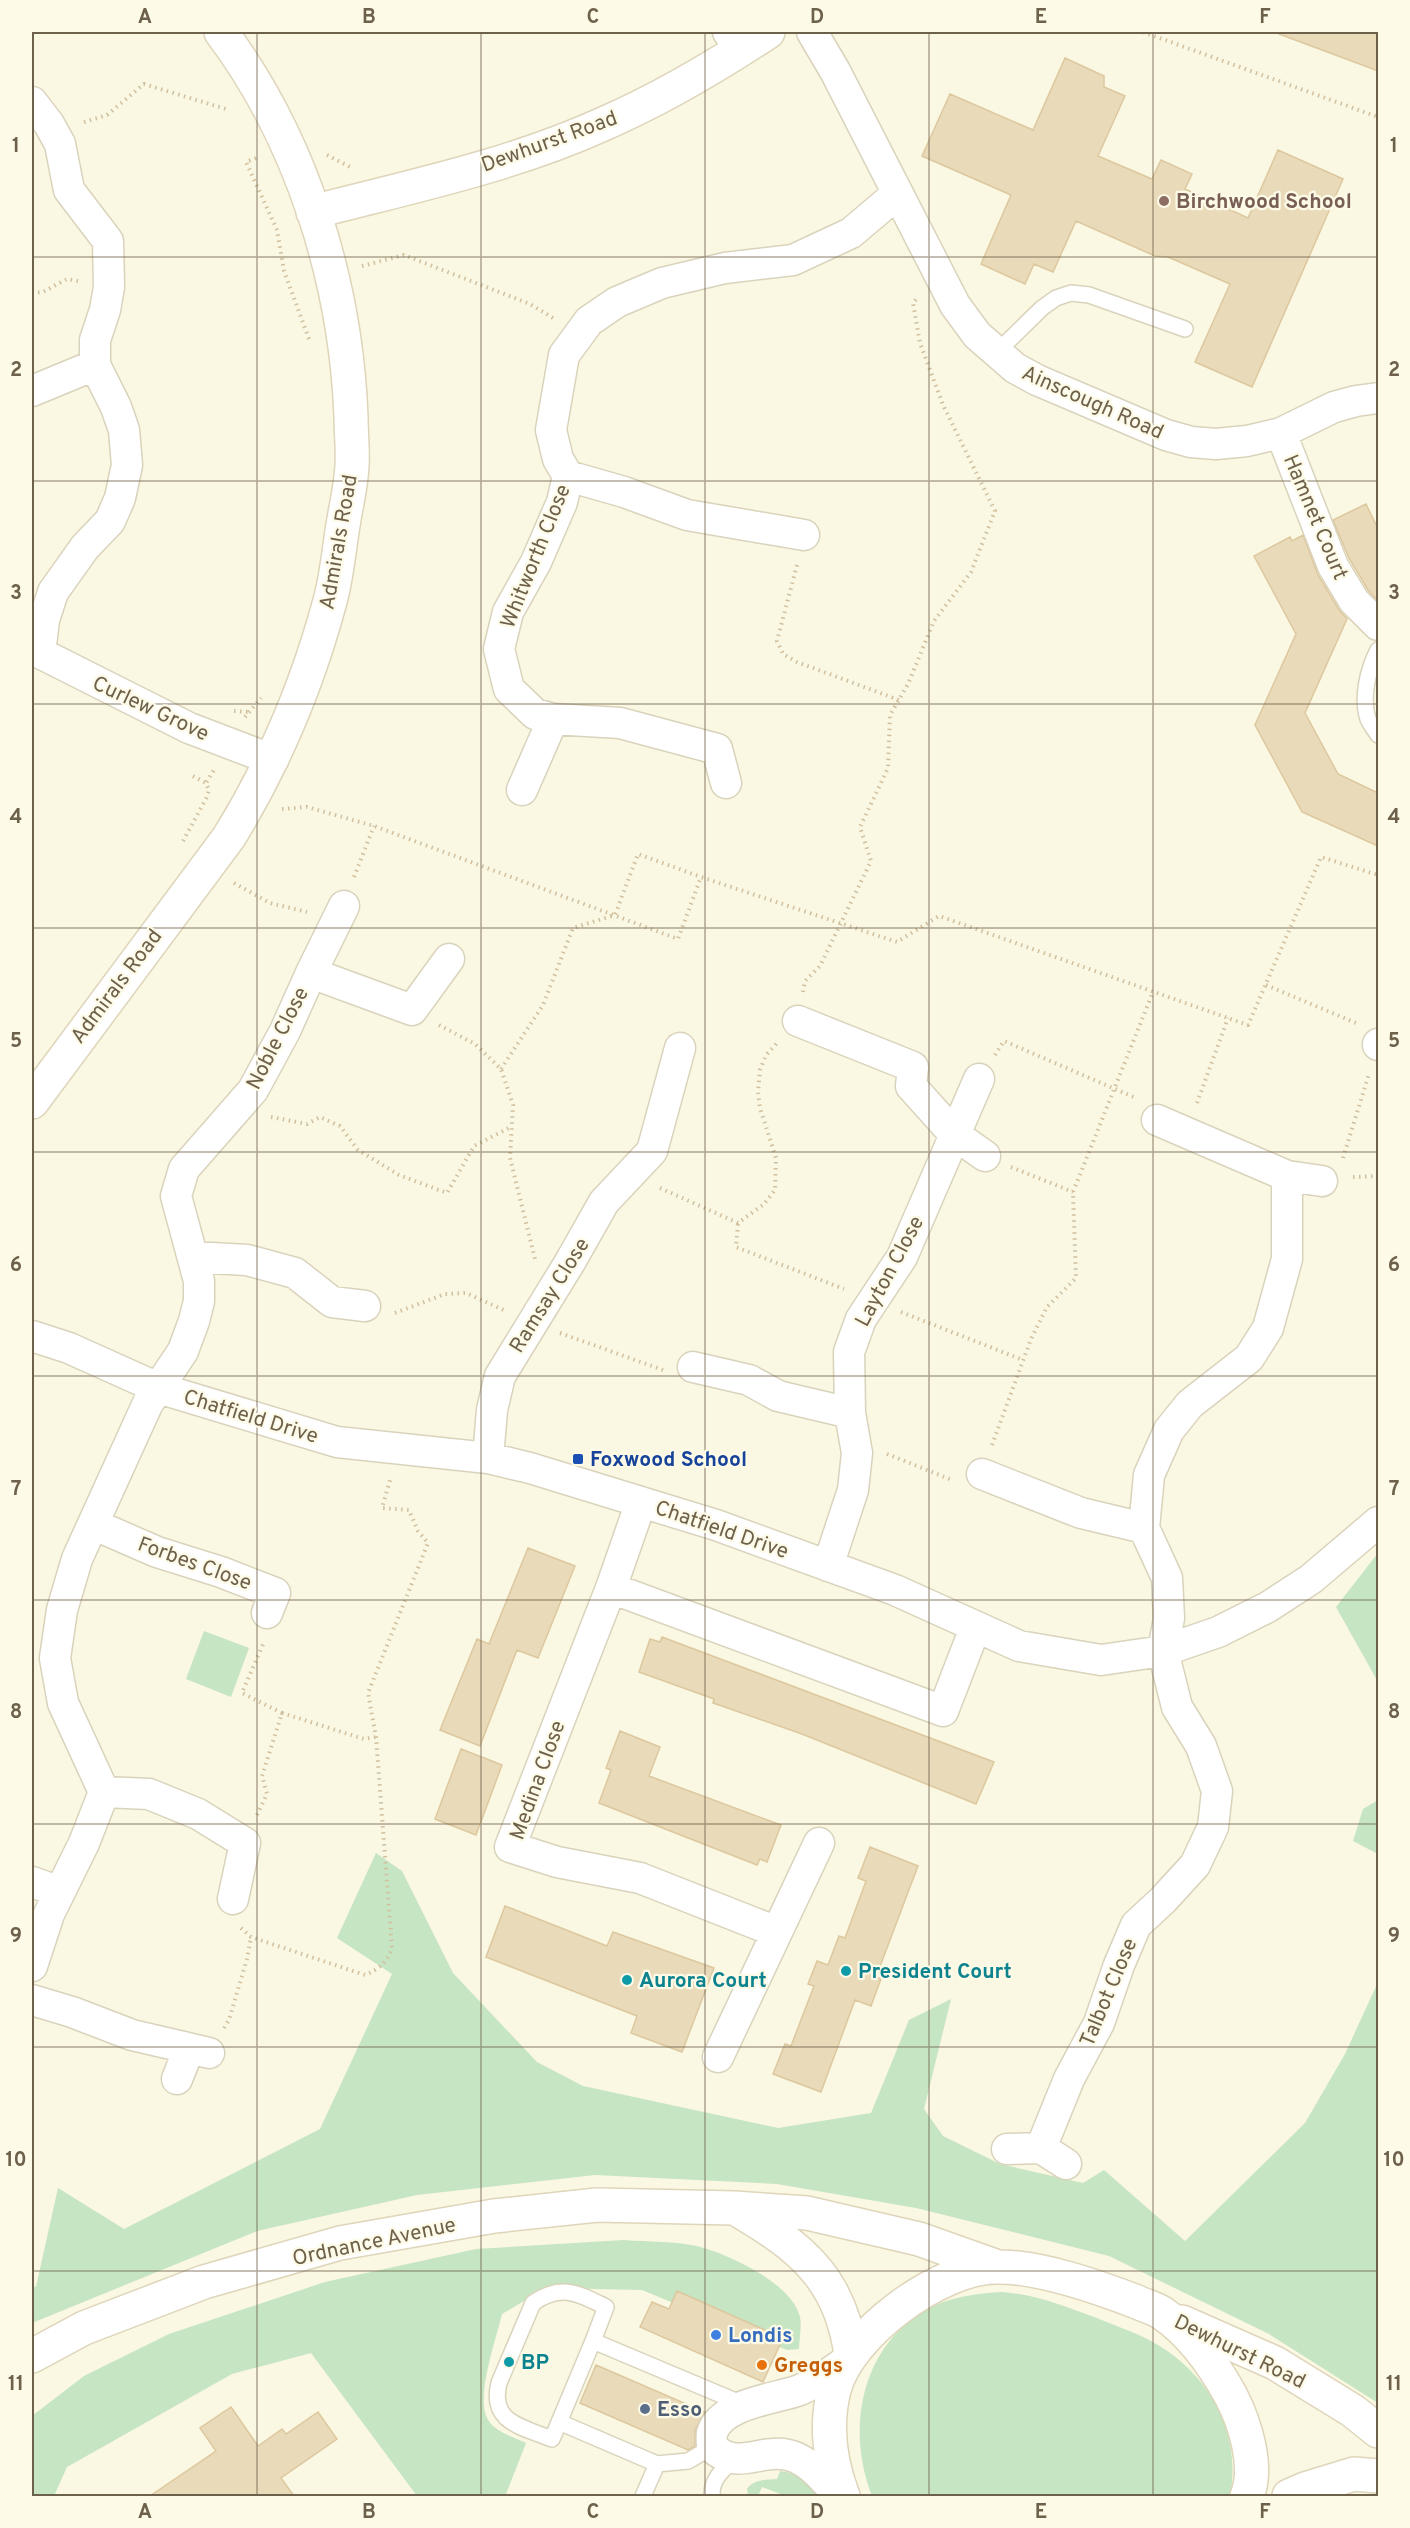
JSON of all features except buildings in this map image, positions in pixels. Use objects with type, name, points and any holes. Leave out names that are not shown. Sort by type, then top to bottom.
[{"type":"street","name":"Admirals Road","points":[[33,1094],[234,829],[273,760],[331,599],[352,466],[349,371],[340,309],[313,212],[286,144],[248,72],[221,32]]},
{"type":"street","name":"Dewhurst Road","points":[[313,212],[511,158],[600,126],[679,87],[734,41],[768,32]]},
{"type":"street","name":"Ainscough Road","points":[[812,32],[835,71],[936,269],[966,320],[996,353],[1015,368],[1037,380],[1166,435],[1183,440],[1216,444],[1247,441],[1281,433],[1334,407],[1356,400],[1378,398]]},
{"type":"street","points":[[32,102],[60,144],[69,190],[108,241],[109,287],[105,310],[95,340],[95,365],[116,407],[124,430],[127,465],[120,498],[110,521],[85,547],[53,592],[36,651]]},
{"type":"street","name":"Whitworth Close","points":[[726,783],[717,750],[620,723],[553,719],[535,714],[509,689],[499,649],[508,612],[536,562],[562,502],[568,476],[558,459],[550,430],[564,355],[590,321],[617,302],[662,283],[725,268],[794,260],[851,233],[897,194]]},
{"type":"street","points":[[32,391],[95,365]]},
{"type":"street","name":"Hamnet Court","points":[[1281,433],[1333,566],[1354,601],[1378,625]]},
{"type":"street","name":"Whitworth Close","points":[[568,476],[624,492],[687,515],[804,535]]},
{"type":"street","name":"Curlew Grove","points":[[36,651],[189,728],[273,760]]},
{"type":"street","points":[[522,790],[553,719]]},
{"type":"street","name":"Noble Close","points":[[158,1388],[183,1351],[199,1301],[199,1281],[194,1257],[176,1196],[184,1169],[253,1090],[285,1031],[341,913]]},
{"type":"street","points":[[412,1010],[449,959]]},
{"type":"street","name":"Noble Close","points":[[311,973],[412,1010]]},
{"type":"street","points":[[798,1021],[913,1067],[912,1086],[954,1134],[985,1156]]},
{"type":"street","name":"Ramsay Close","points":[[488,1458],[492,1410],[500,1376],[604,1202],[629,1174],[664,1157],[680,1048]]},
{"type":"street","name":"Layton Close","points":[[828,1566],[853,1490],[857,1453],[853,1427],[849,1352],[861,1319],[902,1257],[979,1079]]},
{"type":"street","points":[[1157,1119],[1287,1176],[1331,1174]]},
{"type":"street","points":[[1163,1651],[1169,1618],[1167,1578],[1144,1528],[1149,1475],[1169,1430],[1190,1404],[1249,1358],[1268,1328],[1287,1258],[1287,1176]]},
{"type":"street","points":[[194,1257],[248,1260],[295,1273],[332,1302],[365,1306]]},
{"type":"street","name":"Chatfield Drive","points":[[32,1336],[69,1348],[158,1388],[337,1442],[488,1458],[531,1467],[716,1525],[895,1590],[1018,1646],[1101,1660],[1163,1651],[1218,1632],[1268,1606],[1311,1579],[1378,1522]]},
{"type":"street","points":[[693,1367],[749,1380],[778,1396],[853,1427]]},
{"type":"street","points":[[32,1966],[49,1914],[84,1843],[104,1792],[63,1703],[44,1655],[62,1610],[77,1560],[148,1403],[158,1388]]},
{"type":"street","points":[[982,1474],[1081,1513],[1144,1528]]},
{"type":"street","name":"Medina Close","points":[[641,1502],[611,1588],[510,1847],[557,1862],[639,1878],[777,1932]]},
{"type":"street","name":"Forbes Close","points":[[95,1524],[157,1552],[275,1593],[267,1613]]},
{"type":"street","points":[[611,1588],[943,1711],[975,1628]]},
{"type":"street","name":"Talbot Close","points":[[1041,2148],[1069,2079],[1100,2023],[1119,1965],[1136,1925],[1195,1865],[1213,1827],[1217,1791],[1201,1746],[1177,1707],[1163,1651]]},
{"type":"street","points":[[104,1792],[149,1794],[198,1814],[245,1843],[233,1899]]},
{"type":"street","points":[[718,2057],[819,1843]]},
{"type":"street","points":[[32,1882],[60,1892]]},
{"type":"street","points":[[32,2000],[72,2012],[132,2036],[199,2051],[177,2079]]},
{"type":"street","points":[[1007,2149],[1041,2148],[1066,2164]]},
{"type":"street","name":"Ordnance Avenue","points":[[32,2356],[84,2328],[204,2282],[340,2243],[494,2216],[597,2205],[734,2208],[807,2213],[919,2239],[995,2266]]},
{"type":"street","name":"Ordnance Avenue","points":[[734,2208],[768,2228],[796,2249],[824,2278],[838,2301],[848,2330],[850,2357]]},
{"type":"street","name":"Dewhurst Road","points":[[995,2266],[1030,2269],[1112,2292],[1161,2312],[1275,2363],[1353,2411],[1378,2432]]},
{"type":"street","points":[[841,2496],[797,2458],[770,2452],[723,2454],[712,2433],[722,2419],[745,2405],[798,2390],[820,2380],[850,2357],[904,2303],[930,2287],[960,2274],[995,2266]]},
{"type":"street","points":[[1161,2312],[1194,2342],[1221,2378],[1242,2416],[1251,2456],[1247,2496]]},
{"type":"street","points":[[841,2496],[833,2470],[829,2428],[834,2388],[850,2357]]},
{"type":"street","points":[[1289,2496],[1354,2474],[1378,2476]]},
{"type":"lane","points":[[996,353],[1042,308],[1056,298],[1071,293],[1089,295],[1185,329]]},
{"type":"lane","points":[[1378,650],[1373,660],[1366,689],[1368,719],[1378,735]]},
{"type":"lane","points":[[574,2292],[606,2307],[559,2422],[552,2439],[509,2421],[497,2406],[496,2395],[533,2303],[543,2296],[574,2292]]},
{"type":"lane","points":[[593,2341],[745,2405]]},
{"type":"lane","points":[[559,2422],[657,2464],[723,2454],[721,2470],[711,2487],[712,2496]]},
{"type":"lane","points":[[643,2496],[657,2464]]},
{"type":"path","points":[[1143,32],[1154,33],[1378,117]]},
{"type":"path","points":[[54,132],[107,115],[144,84],[226,109]]},
{"type":"path","points":[[320,149],[336,161],[360,170]]},
{"type":"path","points":[[246,162],[277,230],[284,271],[310,342]]},
{"type":"path","points":[[357,257],[361,267],[404,255],[530,304],[579,335]]},
{"type":"path","points":[[629,1174],[738,1224],[764,1204],[775,1190],[776,1158],[760,1108],[760,1070],[766,1055],[798,1021],[805,981],[819,966],[871,861],[860,827],[888,768],[890,715],[908,684],[934,621],[971,572],[995,511],[943,405],[920,343],[914,303],[936,269]]},
{"type":"path","points":[[32,293],[43,292],[67,279],[109,287]]},
{"type":"path","points":[[804,535],[777,641],[783,654],[797,662],[899,699]]},
{"type":"path","points":[[244,720],[264,694]]},
{"type":"path","points":[[193,776],[206,783]]},
{"type":"path","points":[[275,810],[307,807],[374,826],[678,939],[701,877]]},
{"type":"path","points":[[207,867],[270,903],[341,913],[374,826]]},
{"type":"path","points":[[615,915],[638,854],[897,942],[939,916],[1248,1025],[1321,857],[1378,875]]},
{"type":"path","points":[[501,1069],[543,1005],[573,928],[615,915]]},
{"type":"path","points":[[1266,984],[1372,1038],[1331,1174]]},
{"type":"path","points":[[853,1427],[973,1489],[982,1474],[1031,1339],[1047,1307],[1076,1278],[1073,1192],[1153,992]]},
{"type":"path","points":[[412,1010],[476,1044],[501,1069],[513,1105],[510,1158],[546,1302]]},
{"type":"path","points":[[1186,1132],[1228,1018]]},
{"type":"path","points":[[979,1079],[1004,1041],[1114,1089]]},
{"type":"path","points":[[243,1101],[275,1120],[308,1124],[320,1117],[340,1126],[358,1150],[399,1175],[447,1193],[474,1146],[512,1126]]},
{"type":"path","points":[[985,1156],[1073,1192]]},
{"type":"path","points":[[233,1899],[237,1923],[251,1937],[365,1975],[376,1970],[388,1959],[392,1948],[376,1737],[368,1693],[428,1543],[418,1531],[409,1510],[382,1508],[399,1448]]},
{"type":"path","points":[[267,1613],[271,1626],[242,1693],[282,1713],[364,1739],[376,1737]]},
{"type":"path","points":[[245,1843],[267,1794],[262,1776],[282,1713]]},
{"type":"path","points":[[199,2051],[229,2020],[251,1937]]},
{"type":"green space","points":[[1378,1553],[1378,1682],[1336,1607]]},
{"type":"green space","points":[[204,1631],[249,1648],[231,1697],[186,1679]]},
{"type":"green space","points":[[1378,1800],[1378,1854],[1353,1841],[1363,1809]]},
{"type":"green space","points":[[376,1853],[402,1871],[453,1973],[537,2062],[583,2086],[778,2128],[871,2113],[909,2020],[951,1999],[924,2109],[943,2136],[1000,2164],[1083,2183],[1104,2170],[1185,2241],[1305,2123],[1345,2054],[1378,1982],[1378,2403],[1269,2334],[1109,2256],[916,2208],[777,2184],[595,2175],[417,2195],[257,2231],[32,2323],[32,2286],[36,2287],[58,2188],[124,2229],[320,2129],[392,1974],[337,1938]]},
{"type":"green space","points":[[624,2240],[697,2246],[725,2256],[757,2272],[785,2293],[795,2305],[801,2321],[799,2349],[787,2350],[642,2290],[546,2288],[502,2314],[485,2382],[484,2408],[490,2423],[526,2443],[506,2494],[510,2496],[417,2496],[311,2353],[232,2374],[67,2467],[54,2496],[32,2496],[32,2416],[84,2376],[169,2334],[325,2282],[476,2249]]},
{"type":"green space","points":[[1001,2292],[1037,2298],[1094,2317],[1143,2337],[1177,2358],[1207,2390],[1226,2429],[1233,2473],[1230,2496],[872,2496],[864,2469],[860,2441],[861,2413],[866,2386],[877,2361],[892,2338],[912,2319],[938,2304],[969,2295]]},
{"type":"green space","points":[[780,2471],[802,2479],[818,2496],[786,2496],[762,2487],[758,2496],[748,2496],[747,2489],[753,2483],[777,2479]]},
{"type":"place","name":"Birchwood School","points":[[1164,201]]},
{"type":"place","name":"Foxwood School","points":[[578,1459]]},
{"type":"place","name":"President Court","points":[[846,1971]]},
{"type":"place","name":"Aurora Court","points":[[627,1980]]},
{"type":"place","name":"Londis","points":[[716,2335]]},
{"type":"place","name":"BP","points":[[509,2362]]},
{"type":"place","name":"Greggs","points":[[762,2365]]},
{"type":"place","name":"Esso","points":[[645,2409]]}]
